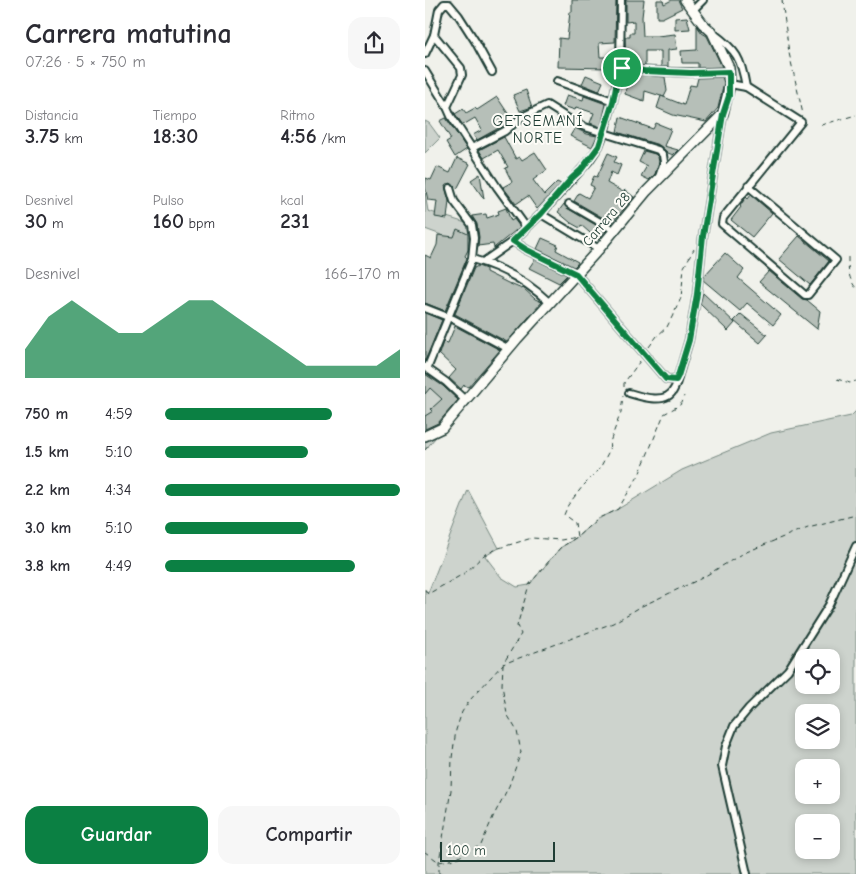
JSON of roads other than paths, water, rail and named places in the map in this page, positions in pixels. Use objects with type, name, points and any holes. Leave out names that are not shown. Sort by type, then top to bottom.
[{"type":"street","points":[[483,262],[513,241],[541,214],[589,161],[599,146],[622,67],[621,0]]},
{"type":"street","points":[[685,0],[703,24],[732,47],[739,59],[746,88]]},
{"type":"street","points":[[693,10],[703,0]]},
{"type":"street","points":[[425,54],[434,35],[439,10],[444,4],[449,4],[475,41],[492,72]]},
{"type":"street","points":[[629,393],[648,399],[665,397],[674,392],[686,351],[697,294],[703,236],[723,114],[730,84],[729,72],[712,32]]},
{"type":"street","points":[[434,35],[461,68],[462,75],[447,106]]},
{"type":"street","points":[[622,67],[691,73],[729,72]]},
{"type":"street","points":[[425,71],[447,106],[451,116],[497,187],[526,227]]},
{"type":"street","points":[[557,81],[613,102]]},
{"type":"street","points":[[730,84],[746,88],[801,122],[748,186],[723,218],[722,224],[805,295],[808,295],[837,260],[748,186]]},
{"type":"street","points":[[472,148],[505,131],[522,117],[547,105],[585,127],[658,150],[663,155],[659,178]]},
{"type":"street","name":"Carrera 28","points":[[425,436],[442,428],[659,178],[723,114]]},
{"type":"street","points":[[450,188],[454,201],[472,225],[474,238],[472,260],[426,368],[446,382],[466,401]]},
{"type":"street","points":[[569,204],[614,230]]},
{"type":"street","points":[[541,214],[599,249]]},
{"type":"street","points":[[513,241],[576,274],[666,379],[676,380],[678,376]]},
{"type":"street","points":[[472,260],[483,262],[519,278],[550,303]]},
{"type":"street","points":[[425,308],[509,349]]},
{"type":"street","points":[[747,874],[722,766],[726,746],[734,726],[749,708],[788,670],[829,605],[856,546]]},
{"type":"district","name":"GETSEMANÍ NORTE","points":[[538,130]]}]
